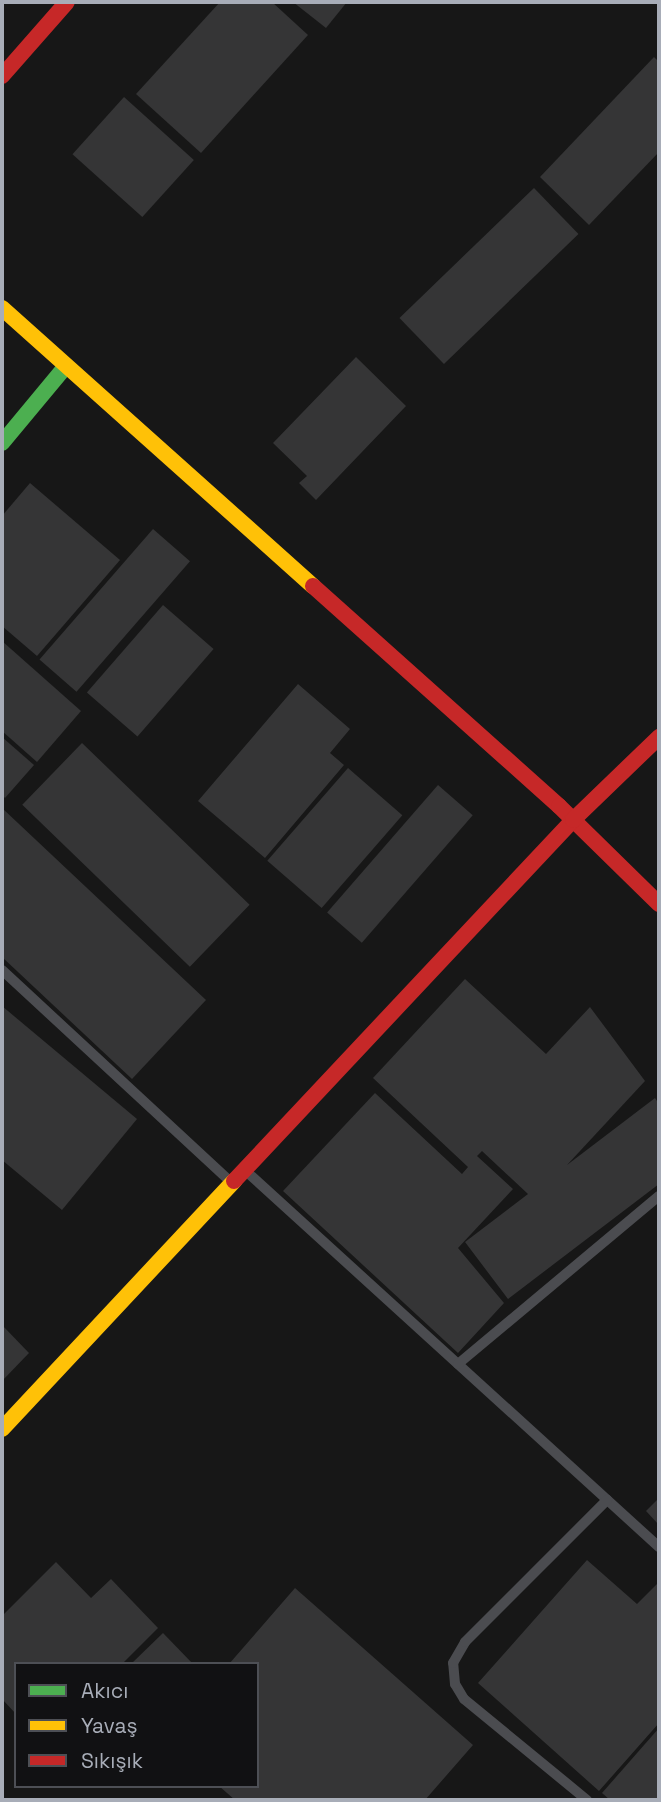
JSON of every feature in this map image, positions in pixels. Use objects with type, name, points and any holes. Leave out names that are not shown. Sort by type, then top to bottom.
[{"type":"street","points":[[2,76],[67,2]]},
{"type":"street","points":[[2,308],[573,820],[659,904]]},
{"type":"street","points":[[2,443],[66,366]]},
{"type":"street","points":[[2,1429],[573,820],[659,737]]},
{"type":"lane","points":[[2,970],[232,1182]]},
{"type":"lane","points":[[244,1169],[659,1547]]},
{"type":"lane","points":[[458,1364],[659,1196]]},
{"type":"lane","points":[[587,1800],[464,1699],[455,1684],[453,1663],[465,1642],[607,1500]]},
{"type":"building","points":[[220,2],[272,2],[308,35],[201,153],[136,94]]},
{"type":"building","points":[[293,2],[347,2],[326,28]]},
{"type":"building","points":[[654,57],[659,62],[659,152],[589,225],[540,177]]},
{"type":"building","points":[[124,97],[194,160],[142,217],[72,154]]},
{"type":"building","points":[[534,188],[578,234],[444,364],[399,318]]},
{"type":"building","points":[[356,357],[406,406],[316,500],[299,483],[307,476],[273,443]]},
{"type":"building","points":[[30,483],[120,560],[37,656],[2,626],[2,516]]},
{"type":"building","points":[[153,529],[190,561],[76,692],[40,660]]},
{"type":"building","points":[[163,605],[214,649],[137,737],[87,693]]},
{"type":"building","points":[[2,641],[81,711],[37,762],[2,731]]},
{"type":"building","points":[[298,684],[350,729],[330,753],[344,765],[265,858],[198,801]]},
{"type":"building","points":[[2,737],[34,765],[5,798],[2,795]]},
{"type":"building","points":[[82,743],[250,905],[190,967],[22,805]]},
{"type":"building","points":[[348,768],[402,815],[322,908],[267,861]]},
{"type":"building","points":[[438,785],[473,815],[362,943],[327,913]]},
{"type":"building","points":[[2,808],[206,1000],[132,1079],[2,957]]},
{"type":"building","points":[[465,979],[546,1054],[590,1007],[645,1081],[567,1165],[655,1098],[659,1104],[659,1184],[508,1299],[465,1242],[528,1194],[482,1151],[477,1156],[513,1189],[458,1248],[504,1303],[458,1353],[283,1191],[375,1093],[462,1174],[468,1167],[373,1078]]},
{"type":"building","points":[[2,1006],[137,1119],[62,1210],[2,1160]]},
{"type":"building","points":[[2,1325],[29,1353],[2,1381]]},
{"type":"building","points":[[659,1498],[659,1525],[646,1511]]},
{"type":"building","points":[[587,1560],[637,1604],[659,1582],[659,1723],[599,1791],[478,1683]]},
{"type":"building","points":[[56,1562],[91,1598],[111,1579],[158,1628],[124,1662],[14,1662],[14,1712],[2,1699],[2,1616]]},
{"type":"building","points":[[295,1588],[473,1745],[425,1800],[235,1800],[221,1788],[259,1788],[259,1662],[231,1662]]},
{"type":"building","points":[[163,1633],[191,1662],[133,1662]]},
{"type":"building","points":[[659,1728],[659,1800],[610,1800],[602,1793]]},
{"type":"traffic: fast","points":[[2,443],[66,366]]},
{"type":"traffic: slow","points":[[2,308],[313,586]]},
{"type":"traffic: slow","points":[[2,1429],[234,1181]]},
{"type":"traffic: jam","points":[[2,76],[67,2]]},
{"type":"traffic: jam","points":[[313,586],[559,806],[659,904]]},
{"type":"traffic: jam","points":[[234,1181],[573,820],[659,737]]}]
